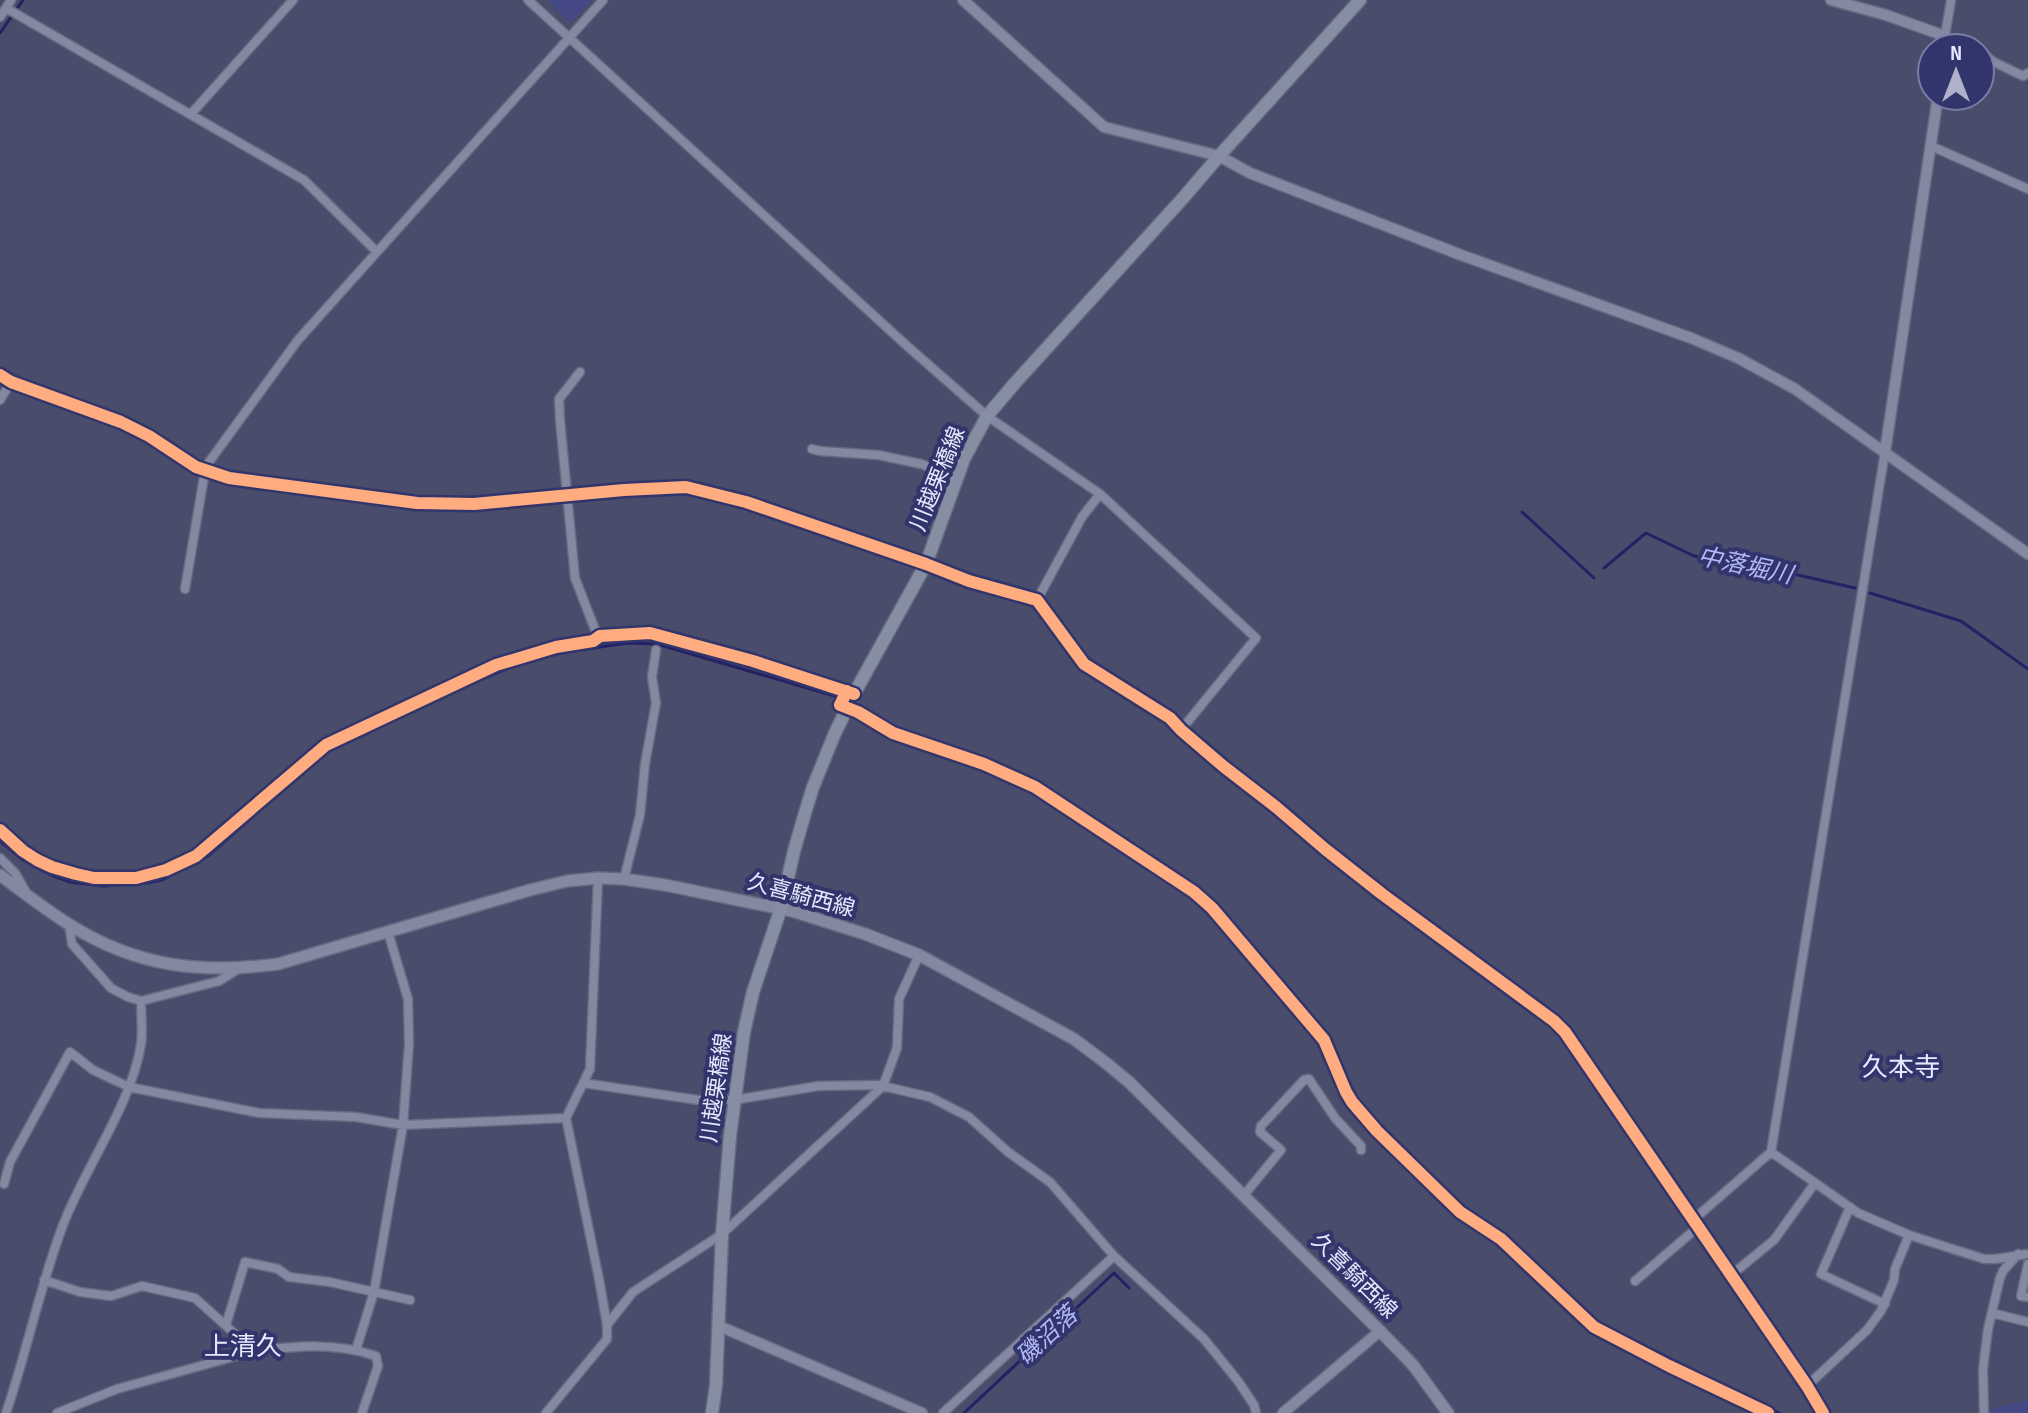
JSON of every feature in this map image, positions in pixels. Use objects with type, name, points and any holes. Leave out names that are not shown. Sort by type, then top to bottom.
[{"type":"main road","name":"川越栗橋線","points":[[712,1413],[716,1385],[722,1234],[734,1100],[744,1032],[813,787],[835,733],[926,564],[964,459],[987,416],[1360,0]]},
{"type":"main road","name":"久喜騎西線","points":[[0,875],[87,935],[127,953],[197,968],[239,969],[278,964],[530,890],[567,881],[598,878],[624,879],[781,908],[832,922],[919,955],[1074,1039],[1129,1082],[1413,1365],[1448,1413]]},
{"type":"street","points":[[191,114],[293,0]]},
{"type":"street","points":[[528,0],[987,416],[1100,494],[1256,638],[1181,730]]},
{"type":"street","points":[[185,589],[209,462],[290,349],[603,0]]},
{"type":"street","points":[[963,0],[1104,127],[1219,156],[1250,173],[1738,358],[1795,389],[2028,554]]},
{"type":"street","points":[[1831,0],[1886,15],[1923,32]]},
{"type":"street","points":[[1946,32],[1951,0]]},
{"type":"street","points":[[0,17],[8,4],[304,180],[377,252]]},
{"type":"street","points":[[1996,63],[2023,76],[2028,73]]},
{"type":"street","points":[[1635,1281],[1771,1152],[1885,452],[1936,112]]},
{"type":"street","points":[[1931,146],[2028,189]]},
{"type":"street","points":[[580,372],[559,399],[575,578],[596,632],[600,636],[633,632],[658,635],[753,661],[854,694]]},
{"type":"street","points":[[0,375],[11,382],[121,422],[205,471],[229,478],[417,503],[474,504],[686,487],[746,502],[969,581],[1037,600],[1084,664],[1170,718],[1223,766],[1411,918],[1565,1032],[1823,1413]]},
{"type":"street","points":[[0,400],[11,382]]},
{"type":"street","points":[[812,449],[878,455],[921,464],[957,477]]},
{"type":"street","points":[[1037,600],[1082,517],[1100,494]]},
{"type":"street","points":[[624,879],[640,815],[656,703],[652,677],[656,650]]},
{"type":"street","points":[[0,858],[15,873],[28,894]]},
{"type":"street","points":[[546,1413],[607,1339],[607,1325],[566,1118],[590,1069],[598,878]]},
{"type":"street","points":[[69,924],[72,944],[111,988],[141,1001],[219,981],[239,969]]},
{"type":"street","points":[[356,1350],[374,1292],[403,1125],[409,1044],[408,999],[388,932]]},
{"type":"street","points":[[607,1325],[633,1292],[722,1234],[883,1086],[897,1048],[899,999],[919,955]]},
{"type":"street","points":[[6,1413],[64,1222],[129,1087],[141,1044],[141,1001]]},
{"type":"street","points":[[4,1184],[10,1162],[70,1052],[93,1070],[129,1087],[259,1113],[356,1117],[403,1125],[566,1118]]},
{"type":"street","points":[[1244,1195],[1281,1150],[1260,1132],[1261,1126],[1304,1080],[1309,1079],[1361,1150]]},
{"type":"street","points":[[583,1083],[698,1100],[734,1100],[818,1086],[883,1086],[930,1097],[969,1117],[1008,1152],[1050,1182],[1114,1256],[1204,1339],[1238,1381],[1256,1413]]},
{"type":"street","points":[[1771,1152],[1858,1213],[1909,1235],[1984,1259],[2023,1254]]},
{"type":"street","points":[[1730,1276],[1774,1240],[1815,1183]]},
{"type":"street","points":[[1850,1207],[1821,1274],[1885,1304]]},
{"type":"street","points":[[1807,1386],[1867,1330],[1885,1304],[1909,1235]]},
{"type":"street","points":[[1984,1413],[1983,1369],[1992,1313],[2003,1271],[2023,1254]]},
{"type":"street","points":[[943,1413],[1114,1256]]},
{"type":"street","points":[[226,1325],[245,1262],[278,1269],[289,1277],[330,1282],[410,1300]]},
{"type":"street","points":[[2028,1264],[2021,1296],[2028,1297]]},
{"type":"street","points":[[44,1280],[80,1292],[111,1296],[142,1286],[195,1298],[254,1351]]},
{"type":"street","points":[[1992,1313],[2028,1322]]},
{"type":"street","points":[[719,1326],[922,1413]]},
{"type":"street","points":[[1283,1413],[1380,1331]]},
{"type":"street","points":[[57,1413],[117,1389],[254,1351],[299,1345],[332,1346],[376,1356],[378,1366],[362,1413]]},
{"type":"shaded area","points":[[547,0],[591,0],[571,23]]},
{"type":"shaded area","points":[[2028,1400],[2028,1413],[1992,1413],[1991,1409]]},
{"type":"waterway","points":[[0,33],[23,0]]},
{"type":"waterway","points":[[1522,512],[1594,578]]},
{"type":"waterway","name":"中落堀川","points":[[1604,568],[1646,533],[1694,556],[1855,588]]},
{"type":"waterway","name":"中落堀川","points":[[1870,593],[1961,621],[2028,669]]},
{"type":"waterway","points":[[0,841],[23,860],[70,882],[103,886],[162,880],[208,856],[325,753],[475,682],[551,654],[628,643],[657,644],[838,697]]},
{"type":"waterway","points":[[856,705],[898,730],[1028,777],[1205,894],[1327,1034],[1351,1089],[1370,1117],[1444,1190],[1491,1225]]},
{"type":"waterway","points":[[1499,1230],[1597,1322],[1779,1413]]},
{"type":"waterway","name":"磯沼落","points":[[964,1413],[1114,1273],[1129,1288]]},
{"type":"cycle path","points":[[0,375],[11,382],[121,422],[149,436],[196,467],[229,478],[417,503],[474,504],[686,487],[746,502],[969,581],[1037,600],[1084,664],[1170,718],[1223,766],[1325,849],[1565,1032],[1823,1413]]},
{"type":"cycle path","points":[[0,830],[37,860],[76,874],[94,878],[136,878],[166,870],[196,856],[326,745],[496,665],[556,647],[593,641],[600,636],[650,633],[753,661],[854,694]]},
{"type":"cycle path","points":[[847,691],[840,705],[893,733],[984,764],[1035,787],[1194,892],[1212,908],[1324,1040],[1352,1102],[1377,1131],[1460,1212],[1501,1239],[1594,1327],[1768,1413]]},
{"type":"district","name":"久本寺","points":[[1901,1068]]},
{"type":"district","name":"上清久","points":[[243,1347]]}]
